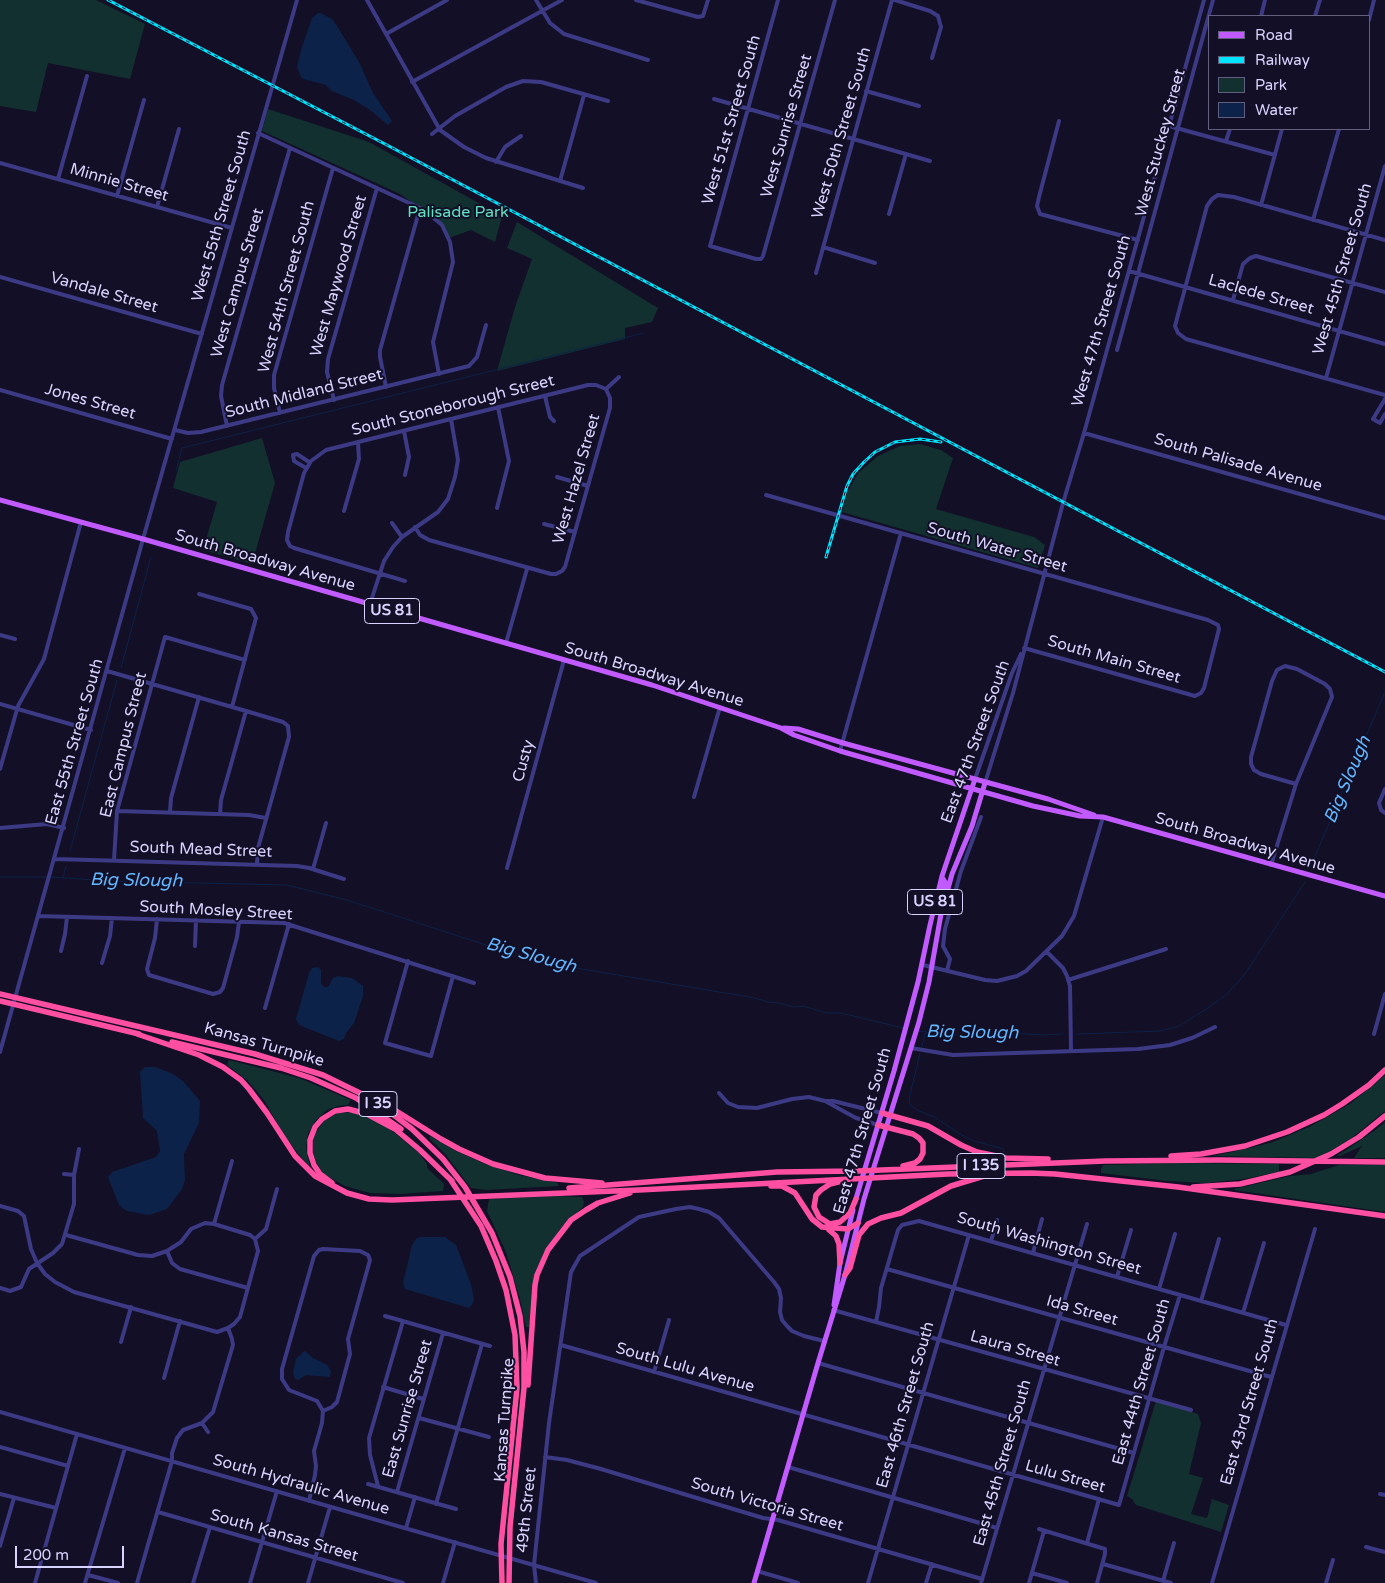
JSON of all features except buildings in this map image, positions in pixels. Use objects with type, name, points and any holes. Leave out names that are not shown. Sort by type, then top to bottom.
[{"type":"highway","name":"Kansas Turnpike","points":[[3,994],[277,1060],[323,1075],[350,1087],[375,1102],[401,1120],[436,1152],[465,1186],[492,1233],[507,1270],[520,1316],[524,1369],[521,1424],[509,1546],[509,1583]]},
{"type":"highway","name":"Kansas Turnpike","points":[[2,1002],[281,1068],[327,1084],[368,1106],[399,1127],[452,1180],[481,1226],[496,1261],[510,1306],[515,1336],[517,1368],[516,1404],[501,1544],[502,1583]]},
{"type":"highway","points":[[137,1034],[199,1054],[223,1066],[241,1080],[258,1100],[286,1144],[315,1176],[335,1188],[360,1197],[381,1200],[594,1187],[622,1183]]},
{"type":"highway","points":[[1140,1160],[1200,1154],[1245,1146],[1287,1132],[1324,1115],[1342,1104],[1385,1070]]},
{"type":"highway","points":[[350,1087],[374,1096],[441,1139],[493,1164],[545,1178],[583,1182],[622,1183]]},
{"type":"highway","points":[[446,1196],[384,1197],[362,1194],[340,1187],[323,1176],[314,1165],[309,1149],[314,1130],[322,1119],[335,1111],[354,1110],[367,1114],[395,1129],[420,1150],[446,1177],[452,1180]]},
{"type":"highway","points":[[882,1113],[928,1126],[961,1145],[995,1156],[1025,1159],[1105,1161]]},
{"type":"highway","points":[[1178,1187],[1240,1184],[1290,1172],[1331,1154],[1385,1116]]},
{"type":"highway","points":[[878,1125],[919,1138],[924,1147],[920,1159],[915,1163],[894,1169]]},
{"type":"highway","name":"I 135","points":[[622,1183],[777,1172],[1140,1160],[1385,1162]]},
{"type":"highway","points":[[845,1275],[850,1268],[859,1235],[868,1224],[881,1218],[901,1213],[951,1186],[977,1177],[1011,1173]]},
{"type":"highway","name":"I 135","points":[[639,1190],[853,1178],[1011,1173],[1054,1174],[1178,1187],[1385,1216]]},
{"type":"highway","name":"US 81","points":[[853,1178],[830,1184],[821,1190],[816,1195],[814,1207],[819,1217],[830,1224],[835,1224],[847,1216],[856,1199]]},
{"type":"highway","points":[[729,1185],[782,1186],[790,1189],[799,1198],[812,1219],[822,1227],[848,1229],[858,1223]]},
{"type":"highway","points":[[482,1194],[639,1190]]},
{"type":"highway","points":[[521,1424],[526,1409],[535,1285],[537,1275],[548,1250],[572,1220],[586,1210],[605,1200],[639,1190]]},
{"type":"highway","points":[[828,1228],[836,1236],[840,1244],[840,1263]]},
{"type":"main road","name":"South Broadway Avenue","points":[[0,500],[143,539],[720,706],[840,751],[1062,813],[1100,817]]},
{"type":"main road","name":"South Broadway Avenue","points":[[782,728],[798,729],[1051,800],[1100,817],[1385,896]]},
{"type":"main road","name":"East 47th Street South","points":[[834,1310],[840,1263],[848,1229],[923,965],[930,925],[942,876],[975,779]]},
{"type":"main road","name":"East 47th Street South","points":[[754,1583],[845,1275],[864,1199],[919,1022],[932,968],[941,914],[952,874],[972,826],[985,783]]},
{"type":"main road","points":[[952,874],[948,870],[956,845],[956,836]]},
{"type":"main road","points":[[941,914],[939,906],[945,882],[942,876]]},
{"type":"street","name":"West 55th Street South","points":[[172,439],[297,0]]},
{"type":"street","points":[[366,0],[439,129],[449,138],[496,162],[583,188]]},
{"type":"street","points":[[386,34],[447,0]]},
{"type":"street","points":[[536,0],[550,23],[568,36],[648,60]]},
{"type":"street","points":[[412,82],[562,0]]},
{"type":"street","points":[[636,0],[701,17],[708,0]]},
{"type":"street","name":"West 51st Street South","points":[[761,259],[710,246],[778,0]]},
{"type":"street","name":"West Sunrise Street","points":[[761,259],[767,244],[835,0]]},
{"type":"street","points":[[893,0],[930,10],[938,16],[941,27],[932,58]]},
{"type":"street","name":"West 50th Street South","points":[[816,273],[893,0]]},
{"type":"street","name":"West 47th Street South","points":[[1024,648],[1204,0]]},
{"type":"street","name":"West Stuckey Street","points":[[1209,15],[1213,0]]},
{"type":"street","points":[[1261,15],[1265,0]]},
{"type":"street","points":[[1316,15],[1320,0]]},
{"type":"street","points":[[1370,16],[1374,0]]},
{"type":"street","name":"West Stuckey Street","points":[[1117,350],[1208,18]]},
{"type":"street","points":[[58,179],[87,76]]},
{"type":"street","points":[[432,134],[455,116],[515,83],[541,82],[608,101]]},
{"type":"street","points":[[866,91],[919,106]]},
{"type":"street","points":[[560,181],[584,95]]},
{"type":"street","points":[[714,99],[930,161]]},
{"type":"street","points":[[117,196],[144,100]]},
{"type":"street","points":[[1059,121],[1039,196],[1038,211],[1040,214],[1138,240]]},
{"type":"street","points":[[1169,126],[1275,155]]},
{"type":"street","points":[[157,207],[179,129]]},
{"type":"street","points":[[1226,141],[1230,130]]},
{"type":"street","points":[[1261,205],[1282,130]]},
{"type":"street","points":[[1313,220],[1339,130]]},
{"type":"street","points":[[258,133],[420,208],[436,219],[448,235],[452,250],[453,266],[433,342],[440,374]]},
{"type":"street","points":[[496,162],[505,147],[521,136]]},
{"type":"street","name":"West Campus Street","points":[[228,426],[221,396],[222,385],[290,148]]},
{"type":"street","points":[[889,214],[906,154]]},
{"type":"street","name":"Minnie Street","points":[[0,163],[232,228]]},
{"type":"street","name":"West 45th Street South","points":[[1326,378],[1385,166]]},
{"type":"street","name":"West 54th Street South","points":[[280,413],[274,388],[274,375],[333,168]]},
{"type":"street","name":"West Maywood Street","points":[[334,400],[327,372],[328,359],[377,188]]},
{"type":"street","points":[[1379,189],[1385,190]]},
{"type":"street","points":[[1385,240],[1225,195],[1215,196],[1207,206],[1175,326],[1178,333],[1186,339],[1385,395]]},
{"type":"street","points":[[386,387],[380,350],[420,208]]},
{"type":"street","points":[[823,247],[875,262]]},
{"type":"street","points":[[1233,300],[1243,264],[1253,256],[1385,292]]},
{"type":"street","name":"Laclede Street","points":[[1129,271],[1385,344]]},
{"type":"street","name":"Vandale Street","points":[[0,276],[202,334]]},
{"type":"street","name":"South Midland Street","points":[[175,430],[194,433],[228,426],[469,366],[479,351],[486,325]]},
{"type":"street","points":[[606,389],[619,377]]},
{"type":"street","name":"South Stoneborough Street","points":[[309,462],[326,450],[498,407],[589,385],[596,385],[606,389]]},
{"type":"street","name":"West Hazel Street","points":[[527,568],[558,574],[565,567],[610,408],[610,398],[606,389]]},
{"type":"street","name":"Jones Street","points":[[0,390],[172,439]]},
{"type":"street","points":[[545,396],[550,417],[554,421]]},
{"type":"street","points":[[1385,399],[1373,419],[1380,422],[1385,414]]},
{"type":"street","points":[[497,508],[509,461],[498,407]]},
{"type":"street","points":[[370,604],[387,554],[402,537],[440,510],[450,492],[457,470],[458,456],[451,419]]},
{"type":"street","points":[[404,431],[409,457],[404,475]]},
{"type":"street","name":"South Palisade Avenue","points":[[1084,433],[1385,518]]},
{"type":"street","name":"East 55th Street South","points":[[0,1052],[172,439]]},
{"type":"street","points":[[344,511],[359,459],[358,442]]},
{"type":"street","points":[[306,468],[294,460],[293,455],[297,454],[309,462],[296,500],[287,536],[290,545],[294,548],[405,581]]},
{"type":"street","points":[[557,477],[588,486]]},
{"type":"street","name":"South Water Street","points":[[766,495],[1215,623],[1219,627],[1219,632],[1204,688],[1198,695]]},
{"type":"street","points":[[0,769],[17,709],[44,659],[82,522]]},
{"type":"street","points":[[392,523],[402,537]]},
{"type":"street","points":[[544,524],[575,532]]},
{"type":"street","points":[[416,527],[420,535],[429,540],[527,568],[506,644]]},
{"type":"street","points":[[840,751],[901,533]]},
{"type":"street","points":[[199,594],[247,608],[255,614],[255,624],[232,707]]},
{"type":"street","points":[[0,635],[15,639]]},
{"type":"street","name":"East Campus Street","points":[[114,860],[117,811],[165,637],[245,660]]},
{"type":"street","name":"South Main Street","points":[[1024,648],[1190,695],[1198,695]]},
{"type":"street","name":"East 47th Street South","points":[[975,779],[1012,673],[1024,648]]},
{"type":"street","name":"East 47th Street South","points":[[985,783],[1013,693],[1024,648]]},
{"type":"street","name":"Custy","points":[[507,868],[564,660]]},
{"type":"street","points":[[1271,864],[1296,784],[1332,697],[1329,687],[1291,666],[1285,666],[1277,670],[1272,681],[1251,757],[1252,766],[1261,774],[1296,784]]},
{"type":"street","points":[[107,671],[283,722],[288,726],[289,737],[258,848],[257,864]]},
{"type":"street","points":[[170,812],[171,798],[199,697]]},
{"type":"street","points":[[0,704],[91,730]]},
{"type":"street","points":[[694,797],[720,706]]},
{"type":"street","points":[[220,814],[221,800],[246,711]]},
{"type":"street","points":[[1385,789],[1379,803],[1381,810],[1385,813]]},
{"type":"street","points":[[117,811],[252,815],[266,818]]},
{"type":"street","points":[[947,971],[950,959],[944,950],[945,929],[960,876],[981,817]]},
{"type":"street","points":[[923,965],[985,980],[1006,980],[1026,971],[1062,936],[1074,916],[1100,817]]},
{"type":"street","points":[[314,870],[326,823]]},
{"type":"street","points":[[0,828],[47,824],[64,828]]},
{"type":"street","name":"South Mead Street","points":[[55,860],[297,866],[344,879]]},
{"type":"street","points":[[952,874],[960,876]]},
{"type":"street","name":"South Mosley Street","points":[[38,916],[289,924],[474,983]]},
{"type":"street","points":[[61,951],[68,917]]},
{"type":"street","points":[[102,963],[110,936],[112,918]]},
{"type":"street","points":[[157,919],[155,938],[147,969],[149,975],[211,993],[219,992],[223,988],[234,949],[239,922]]},
{"type":"street","points":[[195,946],[196,920]]},
{"type":"street","points":[[266,1008],[289,924]]},
{"type":"street","points":[[1068,980],[1166,949]]},
{"type":"street","points":[[1047,952],[1063,968],[1070,986],[1071,1051]]},
{"type":"street","points":[[408,962],[385,1043],[431,1056],[454,976]]},
{"type":"street","points":[[1374,1034],[1385,994]]},
{"type":"street","points":[[912,1045],[952,1055],[1138,1049],[1170,1045],[1192,1038],[1215,1027]]},
{"type":"street","points":[[719,1093],[728,1104],[738,1107],[757,1108],[792,1099],[809,1097],[825,1101],[856,1118],[878,1125]]},
{"type":"street","points":[[825,1101],[833,1100],[882,1113]]},
{"type":"street","points":[[0,1288],[10,1291],[20,1287],[29,1269],[57,1250],[62,1244],[74,1204],[74,1175],[79,1149]]},
{"type":"street","points":[[214,1224],[232,1161]]},
{"type":"street","points":[[64,1174],[74,1175]]},
{"type":"street","points":[[255,1239],[266,1229],[277,1189]]},
{"type":"street","points":[[0,1206],[18,1211],[24,1216],[27,1222],[31,1248],[37,1263],[45,1274],[64,1288],[216,1332],[228,1328],[240,1317],[258,1251],[255,1239],[250,1235],[205,1223],[191,1229],[181,1242],[167,1251],[152,1256],[138,1255],[66,1235]]},
{"type":"street","name":"49th Street","points":[[536,1583],[534,1565],[545,1457],[571,1272],[580,1256],[639,1218],[676,1209],[699,1209],[709,1212],[719,1218],[774,1282],[781,1298],[780,1312],[786,1326],[804,1336],[824,1341]]},
{"type":"street","points":[[1033,1253],[1042,1219]]},
{"type":"street","points":[[991,1241],[997,1220]]},
{"type":"street","name":"South Washington Street","points":[[876,1322],[881,1288],[898,1230],[902,1225],[919,1221],[1286,1325]]},
{"type":"street","name":"East 45th Street South","points":[[982,1581],[1087,1224]]},
{"type":"street","name":"East 43rd Street South","points":[[1212,1583],[1314,1229]]},
{"type":"street","points":[[1117,1277],[1131,1230]]},
{"type":"street","points":[[1159,1289],[1175,1234]]},
{"type":"street","name":"East 46th Street South","points":[[868,1583],[969,1235]]},
{"type":"street","points":[[1201,1301],[1219,1239]]},
{"type":"street","points":[[1243,1312],[1264,1243]]},
{"type":"street","points":[[309,1501],[316,1466],[314,1451],[322,1423],[323,1411],[318,1401],[292,1393],[289,1390],[284,1383],[282,1369],[316,1252],[319,1250],[360,1251],[368,1255],[370,1260],[348,1339],[350,1354],[337,1402],[332,1408],[323,1411]]},
{"type":"street","points":[[167,1251],[172,1262],[180,1269],[248,1288]]},
{"type":"street","name":"Ida Street","points":[[887,1269],[1271,1377]]},
{"type":"street","name":"East 44th Street South","points":[[1119,1505],[1180,1295]]},
{"type":"street","points":[[121,1342],[131,1307]]},
{"type":"street","name":"Laura Street","points":[[834,1310],[1191,1410]]},
{"type":"street","points":[[385,1316],[490,1346]]},
{"type":"street","points":[[654,1372],[669,1320]]},
{"type":"street","points":[[378,1486],[368,1447],[369,1438],[402,1321]]},
{"type":"street","points":[[164,1378],[180,1322]]},
{"type":"street","points":[[137,1583],[172,1462],[174,1448],[180,1433],[187,1428],[202,1423],[214,1412],[233,1345],[228,1328]]},
{"type":"street","name":"East Sunrise Street","points":[[397,1492],[443,1333]]},
{"type":"street","points":[[436,1504],[482,1344]]},
{"type":"street","name":"South Lulu Avenue","points":[[561,1345],[803,1415]]},
{"type":"street","points":[[818,1363],[1134,1453]]},
{"type":"street","points":[[383,1387],[423,1399]]},
{"type":"street","name":"South Hydraulic Avenue","points":[[0,1412],[596,1583]]},
{"type":"street","name":"Lulu Street","points":[[803,1415],[1119,1505]]},
{"type":"street","points":[[418,1418],[489,1438]]},
{"type":"street","points":[[202,1423],[208,1432]]},
{"type":"street","points":[[35,1583],[77,1434]]},
{"type":"street","points":[[0,1447],[68,1466]]},
{"type":"street","points":[[86,1583],[125,1448]]},
{"type":"street","name":"South Victoria Street","points":[[545,1457],[567,1460],[601,1469],[932,1564],[982,1581]]},
{"type":"street","points":[[788,1467],[997,1528]]},
{"type":"street","points":[[368,1484],[456,1509]]},
{"type":"street","points":[[250,1583],[277,1492]]},
{"type":"street","points":[[0,1494],[56,1508]]},
{"type":"street","points":[[406,1528],[415,1497]]},
{"type":"street","points":[[0,1546],[14,1498]]},
{"type":"street","points":[[1087,1543],[1099,1499]]},
{"type":"street","points":[[308,1583],[330,1507]]},
{"type":"street","name":"South Kansas Street","points":[[158,1512],[392,1582],[403,1583]]},
{"type":"street","points":[[193,1583],[210,1527]]},
{"type":"street","points":[[1029,1583],[1042,1530],[1101,1547],[1106,1551],[1097,1583]]},
{"type":"street","points":[[443,1583],[455,1542]]},
{"type":"street","points":[[1163,1581],[1174,1543]]},
{"type":"street","points":[[1366,1547],[1385,1552]]},
{"type":"street","points":[[1326,1583],[1332,1560]]},
{"type":"street","points":[[926,1583],[932,1564]]},
{"type":"street","points":[[1103,1564],[1171,1583]]},
{"type":"street","points":[[757,1571],[798,1583]]},
{"type":"street","points":[[1032,1573],[1068,1583]]},
{"type":"street","points":[[88,1574],[118,1583]]},
{"type":"green space","points":[[0,0],[96,0],[145,24],[130,79],[48,63],[36,112],[0,106]]},
{"type":"green space","name":"Palisade Park","points":[[268,109],[369,142],[502,216],[495,242],[471,230],[449,238],[442,225],[400,194],[262,131]]},
{"type":"green space","points":[[517,222],[658,308],[652,322],[625,328],[625,339],[497,371],[515,307],[532,259],[507,248]]},
{"type":"green space","points":[[262,438],[275,483],[252,564],[203,550],[217,502],[173,488],[180,462]]},
{"type":"green space","points":[[920,444],[941,450],[953,458],[936,509],[1034,537],[1045,545],[1038,568],[842,512],[847,493],[858,473],[878,456],[900,446]]},
{"type":"green space","points":[[229,1060],[299,1078],[351,1100],[348,1105],[327,1110],[315,1121],[308,1134],[306,1148],[310,1167],[284,1135],[264,1100],[247,1080],[227,1065]]},
{"type":"green space","points":[[1385,1075],[1385,1111],[1349,1140],[1318,1158],[1213,1156],[1273,1142],[1309,1127],[1350,1104]]},
{"type":"green space","points":[[340,1112],[357,1113],[387,1127],[419,1153],[427,1164],[427,1168],[444,1184],[443,1191],[400,1194],[370,1193],[345,1186],[325,1175],[313,1155],[313,1139],[324,1121]]},
{"type":"green space","points":[[1385,1122],[1385,1158],[1354,1158],[1362,1146],[1337,1156],[1374,1131]]},
{"type":"green space","points":[[430,1136],[456,1151],[485,1164],[519,1175],[558,1183],[558,1186],[487,1190],[471,1188],[446,1155],[430,1139]]},
{"type":"green space","points":[[1181,1163],[1279,1164],[1279,1172],[1244,1179],[1207,1183],[1167,1181],[1101,1173],[1103,1165]]},
{"type":"green space","points":[[1339,1165],[1385,1165],[1385,1212],[1234,1190],[1290,1176],[1311,1174]]},
{"type":"green space","points":[[557,1196],[582,1197],[583,1207],[561,1228],[543,1254],[529,1327],[526,1327],[506,1252],[487,1211],[489,1199]]},
{"type":"green space","points":[[1156,1401],[1198,1414],[1201,1423],[1189,1474],[1203,1478],[1191,1514],[1207,1518],[1212,1499],[1229,1505],[1221,1532],[1136,1505],[1127,1496]]},
{"type":"water","points":[[318,13],[332,19],[337,26],[359,62],[373,93],[392,121],[388,125],[354,100],[332,91],[326,85],[303,79],[300,75],[297,67],[301,50],[312,18]]},
{"type":"water","points":[[318,967],[321,970],[321,983],[324,987],[328,987],[333,978],[338,976],[352,978],[363,986],[363,996],[354,1023],[344,1039],[339,1041],[299,1025],[296,1019],[309,973],[312,968]]},
{"type":"water","points":[[145,1067],[155,1067],[171,1073],[183,1081],[200,1101],[199,1123],[184,1154],[185,1180],[182,1189],[167,1209],[149,1215],[127,1211],[119,1205],[108,1177],[112,1172],[156,1157],[160,1151],[157,1131],[143,1118],[140,1072]]},
{"type":"water","points":[[420,1237],[445,1237],[456,1245],[471,1284],[474,1299],[469,1308],[405,1289],[403,1283],[412,1245]]},
{"type":"water","points":[[305,1351],[313,1358],[327,1365],[331,1371],[330,1377],[306,1375],[298,1380],[295,1379],[293,1372],[296,1359]]},
{"type":"waterway","points":[[176,471],[182,448],[644,333]]},
{"type":"waterway","points":[[121,668],[151,557]]},
{"type":"waterway","points":[[70,851],[117,680]]},
{"type":"waterway","name":"Big Slough","points":[[1310,868],[1385,692]]},
{"type":"waterway","points":[[63,878],[66,866]]},
{"type":"waterway","name":"Big Slough","points":[[0,877],[47,877]]},
{"type":"waterway","name":"Big Slough","points":[[51,877],[110,881],[287,885],[347,900],[486,945],[558,965],[755,998],[794,1007],[803,1006],[826,1013],[841,1013],[903,1028]]},
{"type":"waterway","name":"Big Slough","points":[[1077,1034],[1159,1031],[1177,1027],[1205,1010],[1226,995],[1245,974],[1305,882]]},
{"type":"waterway","name":"Big Slough","points":[[917,1031],[962,1035],[1010,1033],[1063,1034]]},
{"type":"waterway","points":[[922,1047],[925,1033]]},
{"type":"waterway","points":[[920,1053],[909,1099],[910,1105],[936,1118],[960,1134],[974,1141],[1004,1149],[1003,1152]]},
{"type":"railway","points":[[108,0],[385,144],[1385,672]]},
{"type":"railway","points":[[826,557],[847,486],[853,474],[864,462],[875,452],[895,442],[920,439],[941,442]]}]
